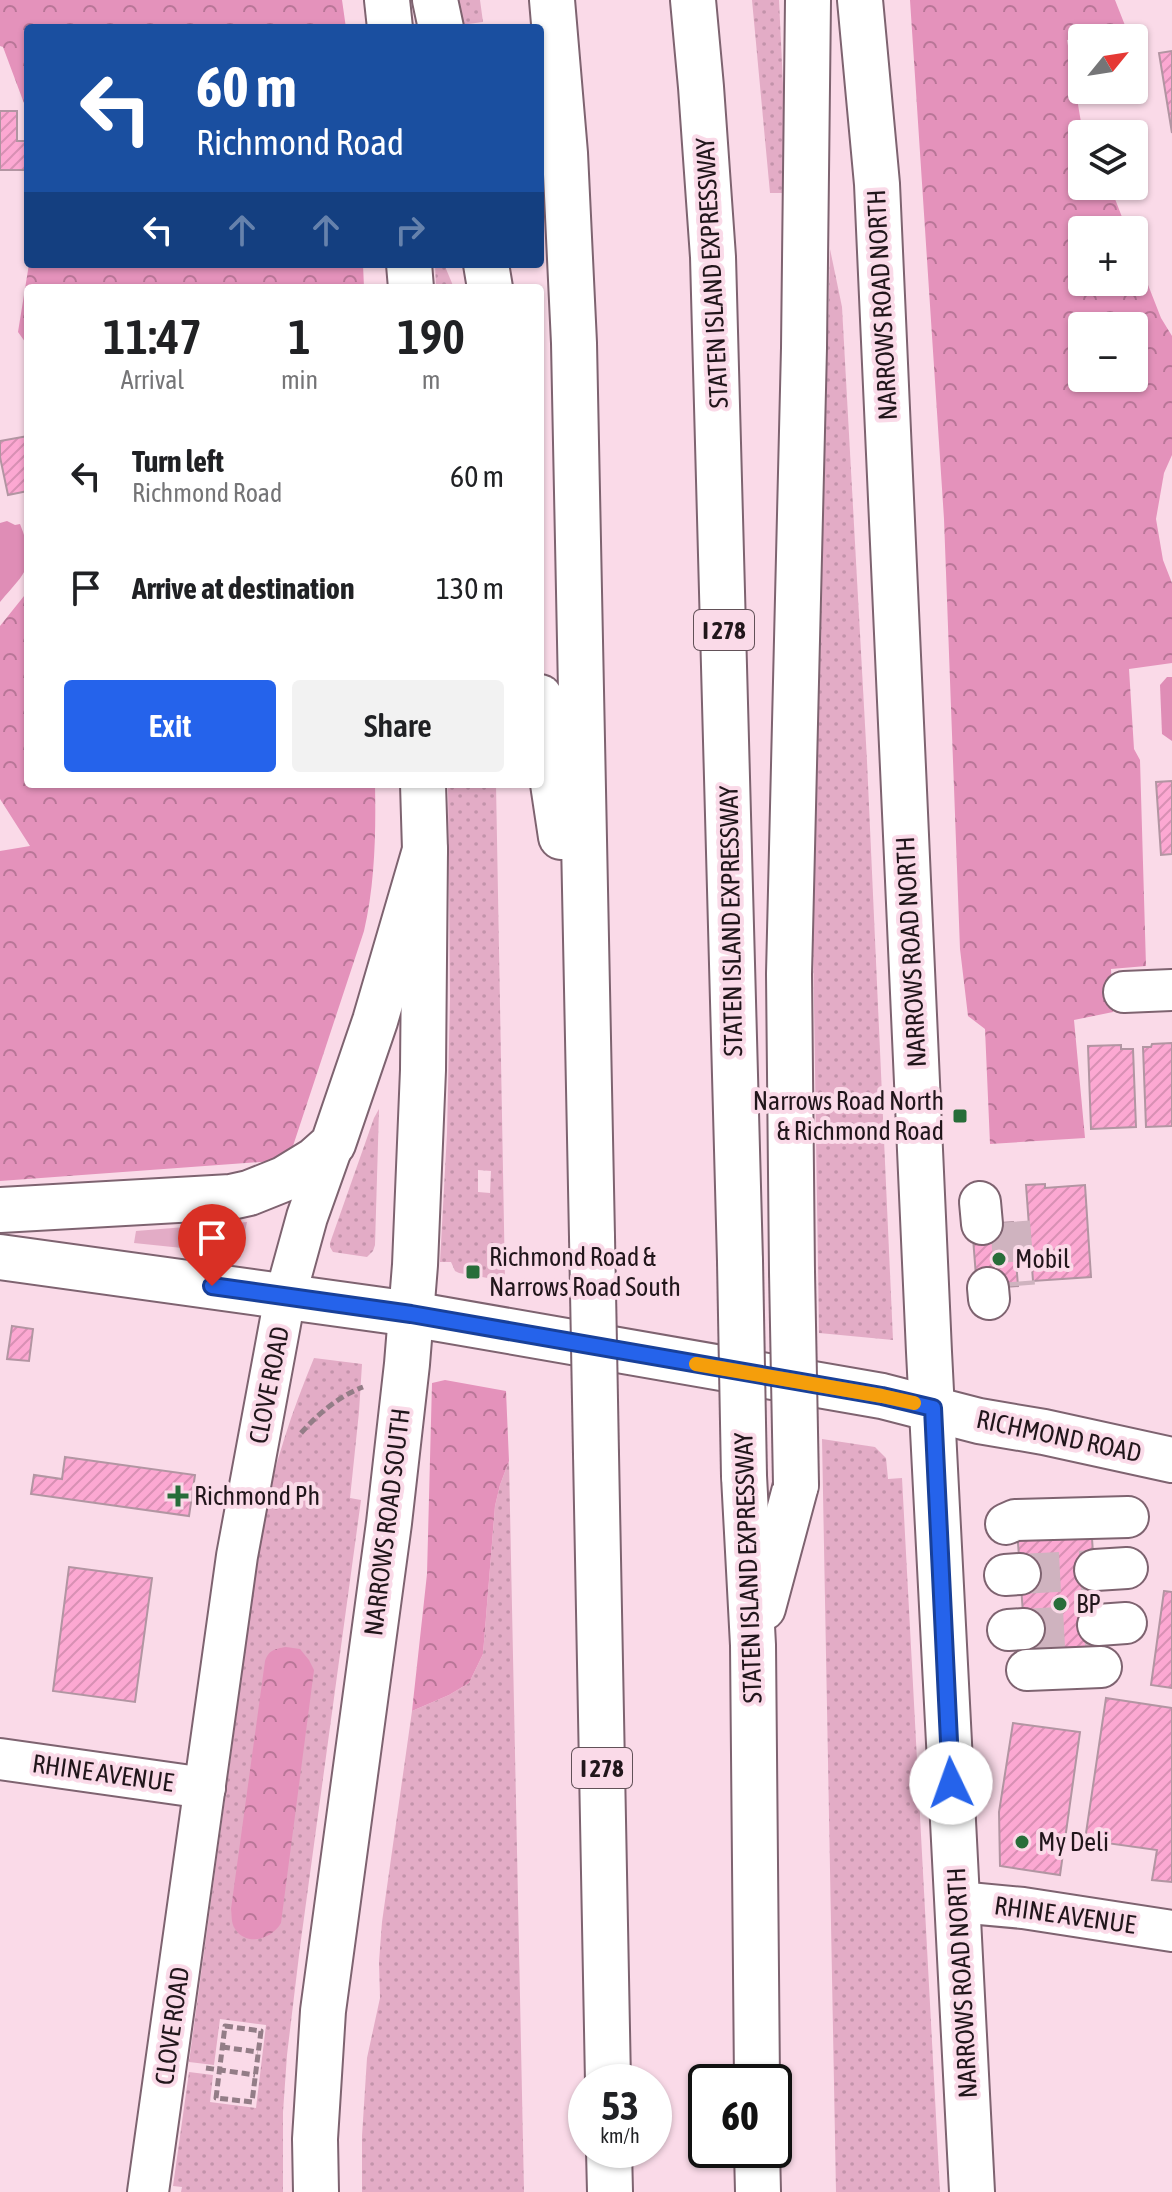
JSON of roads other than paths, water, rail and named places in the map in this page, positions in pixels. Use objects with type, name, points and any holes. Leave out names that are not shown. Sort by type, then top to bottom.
[{"type":"main road","points":[[387,0],[390,24]]},
{"type":"main road","points":[[435,0],[440,24]]},
{"type":"main road","name":"I 278","points":[[552,0],[565,153],[574,343],[608,2064]]},
{"type":"main road","name":"STATEN ISLAND EXPRESSWAY","points":[[693,0],[714,272],[744,1476],[753,1645],[757,2064]]},
{"type":"main road","points":[[753,1645],[796,1485],[789,974],[804,348],[808,0]]},
{"type":"main road","name":"NARROWS ROAD NORTH","points":[[860,0],[877,184],[929,1352],[972,2192]]},
{"type":"main road","points":[[544,723],[588,1013]]},
{"type":"main road","name":"CLOVE ROAD","points":[[333,1144],[375,1021],[425,850],[423,788]]},
{"type":"main road","name":"NARROWS ROAD SOUTH","points":[[316,2192],[316,2124],[323,2011],[389,1523],[411,1314],[422,1141],[425,850]]},
{"type":"main road","points":[[0,1210],[231,1197],[284,1179],[315,1160],[333,1144]]},
{"type":"main road","name":"RICHMOND ROAD","points":[[0,1257],[411,1314],[882,1396],[979,1421],[1172,1460]]},
{"type":"main road","points":[[609,2168],[610,2192]]},
{"type":"main road","points":[[757,2168],[758,2192]]},
{"type":"street","points":[[1124,992],[1172,990]]},
{"type":"street","name":"CLOVE ROAD","points":[[148,2192],[237,1556],[285,1297],[307,1217],[333,1144]]},
{"type":"street","points":[[1006,1524],[1015,1520],[1128,1517]]},
{"type":"street","points":[[1027,1670],[1101,1667]]},
{"type":"street","name":"RHINE AVENUE","points":[[0,1759],[205,1788]]},
{"type":"street","name":"RHINE AVENUE","points":[[958,1902],[1172,1931]]},
{"type":"tunnel","points":[[1010,1222],[1015,1286]]},
{"type":"tunnel","points":[[1020,1574],[1095,1570]]},
{"type":"tunnel","points":[[1024,1629],[1098,1625]]},
{"type":"place","name":"Narrows Road North & Richmond Road","points":[[960,1116]]},
{"type":"place","name":"Mobil","points":[[999,1259]]},
{"type":"place","name":"Richmond Road & Narrows Road South","points":[[473,1272]]},
{"type":"place","name":"Richmond Ph","points":[[178,1496]]},
{"type":"place","name":"BP","points":[[1060,1604]]},
{"type":"place","name":"My Deli","points":[[1022,1842]]}]
